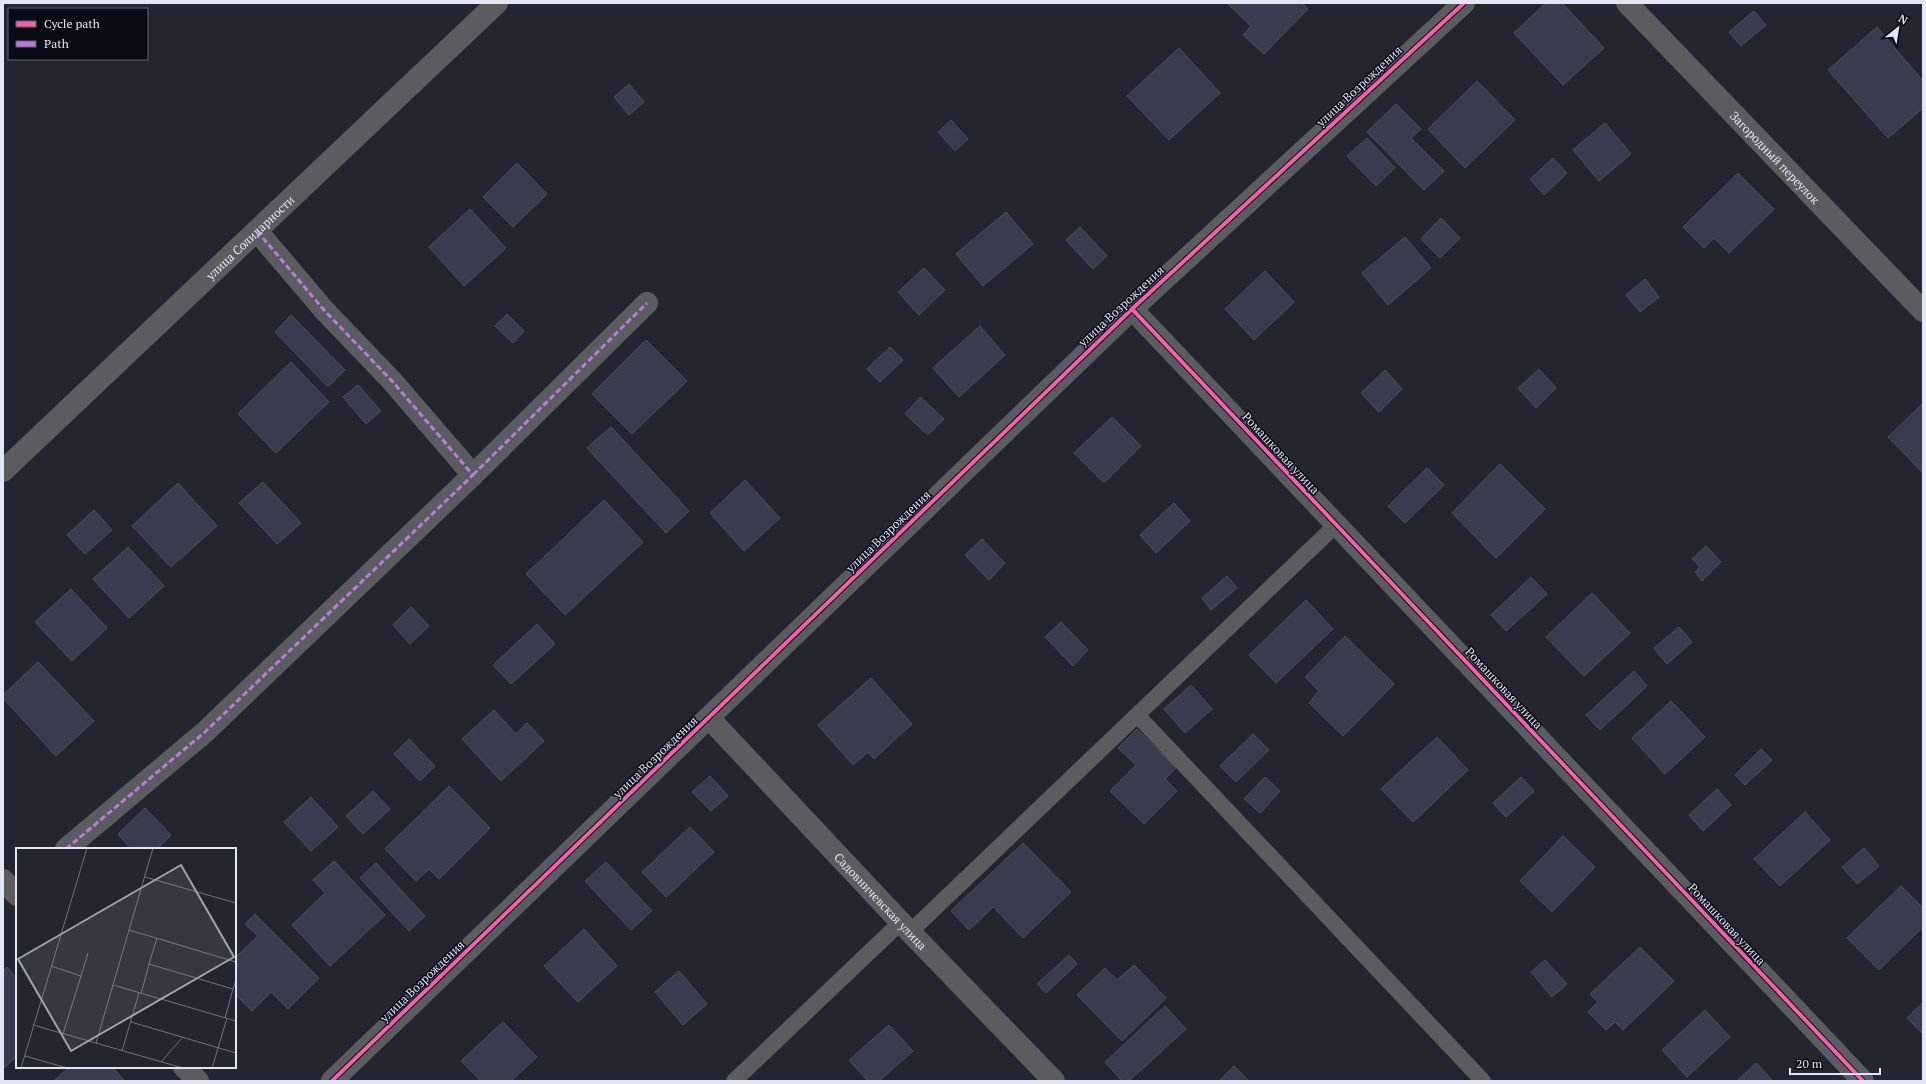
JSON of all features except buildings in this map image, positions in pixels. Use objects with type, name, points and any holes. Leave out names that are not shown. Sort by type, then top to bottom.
[{"type":"street","name":"улица Солидарности","points":[[3,471],[497,3]]},
{"type":"street","name":"улица Возрождения","points":[[332,1081],[1132,309],[1464,3]]},
{"type":"street","name":"Загородный переулок","points":[[1627,3],[1923,311]]},
{"type":"street","points":[[256,231],[324,310],[392,381],[473,475]]},
{"type":"street","points":[[67,848],[205,732],[473,475],[647,303]]},
{"type":"street","name":"Ромашковая улица","points":[[1132,309],[1862,1081]]},
{"type":"street","name":"Садовничевская улица","points":[[709,718],[1054,1081]]},
{"type":"street","points":[[3,880],[16,894]]},
{"type":"street","points":[[185,1068],[198,1081]]},
{"type":"lane","points":[[734,1081],[906,927],[1137,716],[1336,526]]},
{"type":"lane","points":[[1137,716],[1483,1081]]},
{"type":"marked path","points":[[67,848],[205,732],[473,475],[392,381],[324,310],[257,231]]},
{"type":"marked path","points":[[473,475],[647,303]]},
{"type":"cycle path","points":[[332,1081],[1132,309],[1464,3]]},
{"type":"cycle path","points":[[1132,309],[1863,1081]]}]
